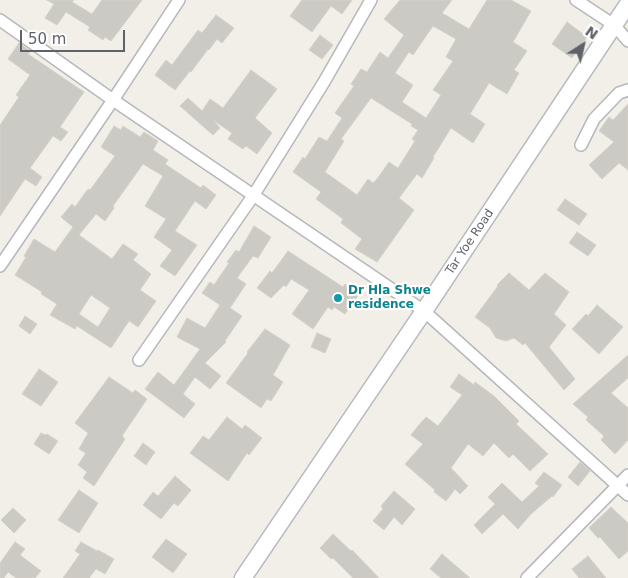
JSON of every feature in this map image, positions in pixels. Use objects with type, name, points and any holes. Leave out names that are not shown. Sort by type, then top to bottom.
[{"type":"main road","name":"Tar Yoe Road","points":[[243,578],[424,311],[628,4]]},
{"type":"street","points":[[0,266],[179,0]]},
{"type":"street","points":[[139,360],[253,196],[324,82],[371,0]]},
{"type":"street","points":[[576,0],[614,26],[628,42]]},
{"type":"street","points":[[0,20],[113,100],[424,311],[628,495]]},
{"type":"street","points":[[581,146],[594,119],[619,93],[628,90]]},
{"type":"street","points":[[527,578],[628,475]]},
{"type":"building","points":[[47,0],[74,0],[72,2],[92,14],[102,0],[142,0],[111,41],[105,37],[103,40],[88,30],[90,27],[66,12],[57,25],[45,18],[54,4]]},
{"type":"building","points":[[302,0],[352,0],[342,14],[331,6],[312,32],[290,16]]},
{"type":"building","points":[[400,0],[452,0],[442,13],[469,29],[487,0],[511,0],[531,11],[513,42],[527,51],[514,70],[519,73],[507,94],[489,83],[470,114],[485,124],[473,143],[451,128],[422,178],[417,174],[399,198],[414,210],[377,262],[355,249],[362,239],[341,223],[343,219],[316,199],[321,192],[293,172],[303,157],[305,159],[319,137],[327,141],[342,118],[335,113],[354,86],[351,84],[361,69],[367,72],[380,52],[388,58],[404,35],[384,19]],"holes":[[[433,26],[456,39],[446,57],[453,61],[433,90],[441,95],[426,118],[402,102],[413,85],[395,73],[409,52],[413,55]],[[371,98],[412,124],[411,126],[418,130],[412,139],[415,141],[398,168],[389,162],[373,183],[368,179],[357,195],[325,172],[344,141],[341,139]]]},
{"type":"building","points":[[216,15],[234,28],[222,43],[217,39],[175,90],[155,75],[166,60],[172,65],[198,30],[202,33]]},
{"type":"building","points":[[567,22],[587,37],[572,58],[552,44]]},
{"type":"building","points":[[320,35],[333,45],[322,59],[309,50]]},
{"type":"building","points":[[19,43],[30,51],[28,54],[84,92],[60,127],[68,132],[61,141],[53,136],[30,168],[42,177],[36,186],[25,179],[0,216],[0,125],[19,97],[16,95],[30,75],[8,59]]},
{"type":"building","points":[[251,70],[277,89],[255,118],[272,133],[257,154],[246,146],[243,149],[228,139],[232,133],[213,120],[220,128],[213,135],[180,106],[188,98],[202,111],[210,99],[223,108]]},
{"type":"building","points":[[628,104],[628,170],[619,163],[602,179],[589,165],[614,142],[599,131],[609,117],[613,120]]},
{"type":"building","points":[[114,126],[121,130],[123,126],[140,137],[144,132],[158,141],[153,150],[168,160],[165,164],[201,188],[203,185],[216,195],[206,209],[195,201],[175,231],[197,245],[175,276],[160,266],[172,250],[154,237],[166,219],[145,206],[163,176],[143,164],[113,206],[114,208],[105,221],[96,214],[79,235],[112,259],[123,244],[138,254],[133,260],[151,274],[140,290],[156,301],[138,327],[129,321],[111,348],[77,326],[75,329],[50,315],[57,304],[15,275],[34,239],[55,252],[73,227],[61,217],[72,204],[75,207],[115,156],[101,147]],"holes":[[[91,295],[110,308],[98,327],[79,314]]]},
{"type":"building","points":[[565,199],[587,214],[579,225],[557,210]]},
{"type":"building","points":[[254,226],[271,237],[258,258],[253,256],[237,278],[246,284],[230,308],[242,316],[226,342],[205,363],[221,376],[210,389],[195,377],[183,394],[195,404],[184,418],[145,389],[158,372],[174,385],[200,349],[177,337],[187,318],[205,328],[220,305],[202,293],[210,282],[214,285],[236,250],[239,252]]},
{"type":"building","points":[[577,232],[596,245],[588,256],[569,243]]},
{"type":"building","points":[[288,251],[343,287],[345,284],[359,294],[345,314],[334,307],[332,310],[328,307],[313,329],[292,314],[309,290],[291,279],[286,287],[284,285],[271,298],[257,288],[270,271],[272,273]]},
{"type":"building","points":[[509,273],[529,290],[545,273],[569,292],[554,314],[566,325],[549,347],[575,379],[564,390],[525,343],[523,345],[514,338],[506,341],[496,338],[490,328],[475,317],[497,285]]},
{"type":"building","points":[[597,305],[623,327],[599,354],[572,329],[586,314],[588,316]]},
{"type":"building","points":[[25,316],[37,324],[30,334],[19,326]]},
{"type":"building","points":[[265,329],[290,345],[273,375],[283,382],[271,401],[267,399],[261,408],[226,383]]},
{"type":"building","points":[[317,333],[331,339],[325,353],[311,347]]},
{"type":"building","points":[[628,355],[628,378],[611,393],[628,408],[628,440],[615,454],[601,440],[604,436],[586,420],[588,417],[573,404]]},
{"type":"building","points":[[39,369],[58,382],[41,406],[22,394]]},
{"type":"building","points":[[459,374],[474,385],[475,382],[494,396],[519,421],[516,424],[548,454],[530,471],[513,454],[509,458],[494,443],[483,456],[468,444],[451,468],[468,486],[460,494],[455,489],[446,501],[405,464],[423,444],[411,435],[418,426],[426,417],[438,426],[462,395],[450,387]]},
{"type":"building","points":[[109,377],[133,393],[135,390],[147,399],[122,436],[125,439],[94,486],[83,478],[87,472],[78,465],[86,453],[79,449],[88,433],[75,423]]},
{"type":"building","points":[[227,417],[242,429],[245,425],[262,438],[249,455],[247,453],[228,481],[190,453],[203,436],[209,440]]},
{"type":"building","points":[[41,433],[47,434],[58,441],[49,454],[34,444]]},
{"type":"building","points":[[143,443],[155,452],[146,465],[134,456]]},
{"type":"building","points":[[580,462],[590,471],[578,486],[568,477]]},
{"type":"building","points":[[544,472],[562,485],[553,497],[531,514],[518,529],[503,514],[482,534],[474,525],[495,504],[488,497],[502,483],[522,502],[539,486],[535,483]]},
{"type":"building","points":[[175,476],[191,490],[178,506],[174,503],[161,519],[143,505],[153,492],[158,496]]},
{"type":"building","points":[[79,490],[98,503],[79,533],[58,520]]},
{"type":"building","points":[[394,491],[415,509],[402,525],[394,517],[384,530],[373,521],[383,509],[381,506]]},
{"type":"building","points":[[611,507],[628,523],[628,551],[619,559],[600,537],[598,538],[589,528]]},
{"type":"building","points":[[13,508],[26,520],[14,533],[1,520]]},
{"type":"building","points":[[333,534],[352,550],[379,578],[353,578],[333,558],[331,559],[320,548]]},
{"type":"building","points":[[166,539],[187,554],[173,573],[152,557]]},
{"type":"building","points":[[15,542],[25,549],[20,555],[41,571],[35,578],[16,578],[8,572],[4,578],[0,578],[0,563]]},
{"type":"building","points":[[81,542],[114,559],[105,574],[96,569],[89,578],[63,578],[80,554],[75,551]]},
{"type":"building","points":[[442,554],[470,578],[441,578],[430,569]]},
{"type":"building","points":[[588,556],[606,578],[579,578],[572,569]]},
{"type":"place","name":"Dr Hla Shwe residence","points":[[338,298]]}]
